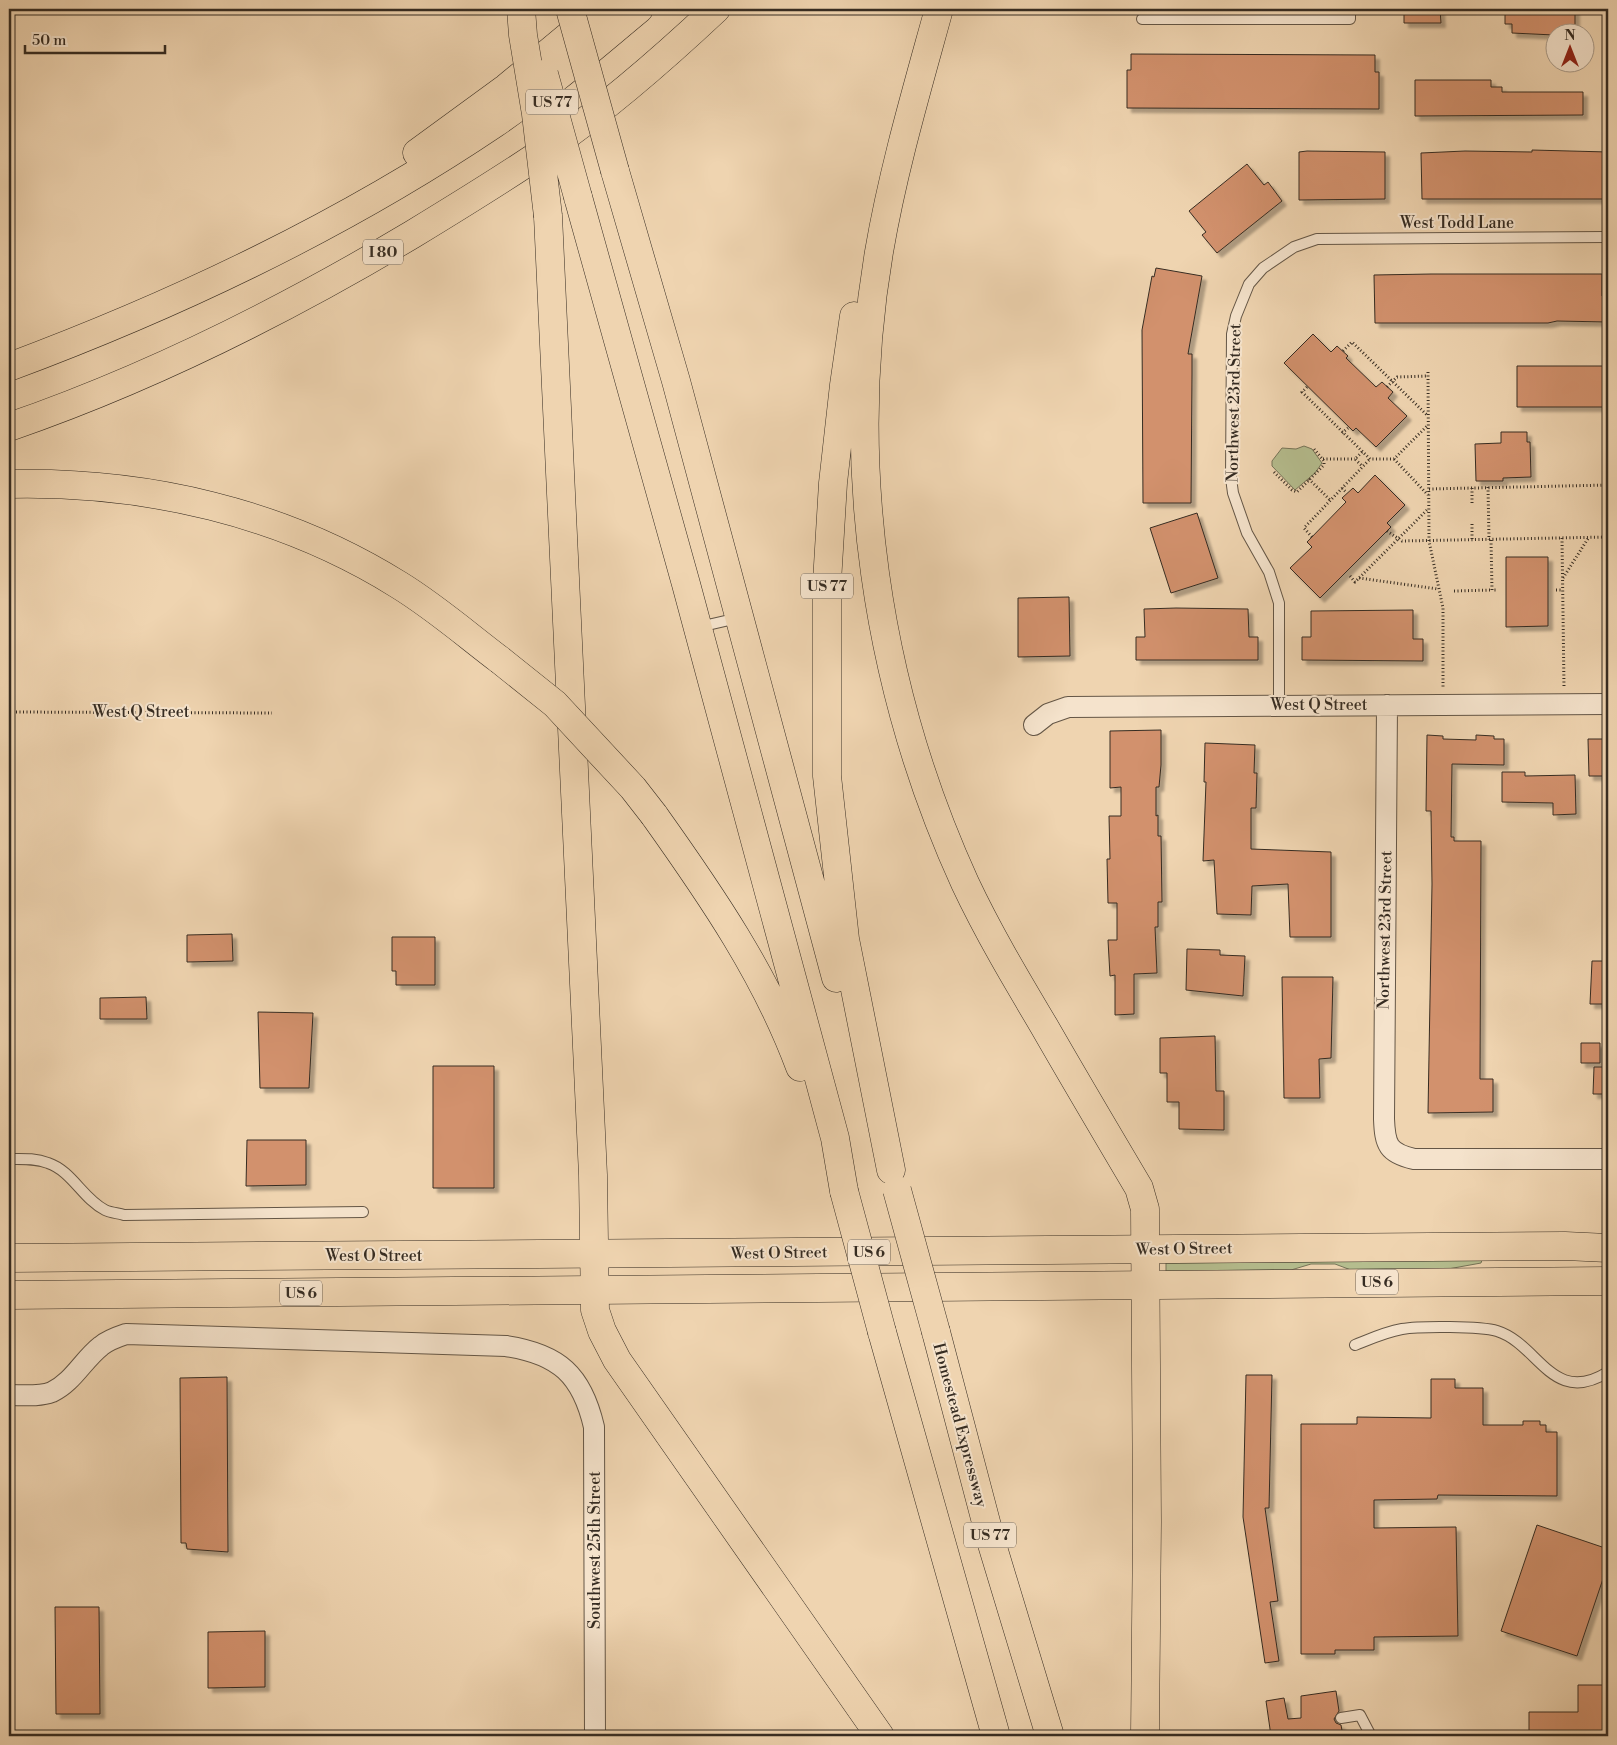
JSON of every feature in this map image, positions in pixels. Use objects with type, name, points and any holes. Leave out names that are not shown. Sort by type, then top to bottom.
[{"type":"main road","name":"US 77","points":[[522,9],[533,32],[698,628],[835,1138],[844,1192],[996,1736]]},
{"type":"main road","points":[[522,9],[522,35],[537,123],[548,216],[593,1175],[594,1291],[597,1318],[618,1360],[880,1736]]},
{"type":"main road","points":[[570,9],[676,381],[829,954],[894,1180]]},
{"type":"main road","points":[[276,251],[506,88],[601,9]]},
{"type":"main road","points":[[9,367],[127,320],[276,251],[399,183],[495,123],[589,51],[639,9]]},
{"type":"main road","name":"I 80","points":[[9,427],[70,406],[163,367],[263,319],[361,265],[550,147],[639,76],[716,9]]},
{"type":"main road","name":"US 77","points":[[894,1180],[851,976],[834,854],[827,776],[827,582],[834,473],[844,385],[858,296],[874,214],[896,128],[933,9]]},
{"type":"main road","points":[[939,9],[892,186],[878,254],[870,322],[866,391],[866,468],[871,537],[880,606],[895,680],[916,753],[938,819],[965,883],[1000,951],[1139,1188],[1145,1208],[1147,1522],[1145,1736]]},
{"type":"main road","points":[[9,484],[103,487],[170,496],[218,507],[277,526],[323,544],[401,586],[555,704],[634,788],[654,814],[706,888],[763,981],[795,1054],[844,1192]]},
{"type":"main road","name":"Homestead Expressway","points":[[894,1180],[991,1541],[1050,1736]]},
{"type":"main road","name":"West O Street","points":[[9,1258],[593,1255],[1555,1246],[1608,1248]]},
{"type":"main road","name":"US 6","points":[[9,1295],[1608,1281]]},
{"type":"street","name":"West Q Street","points":[[1034,725],[1048,714],[1068,707],[1608,704]]},
{"type":"street","name":"Northwest 23rd Street","points":[[1387,705],[1385,1140],[1395,1152],[1414,1159],[1608,1159]]},
{"type":"street","name":"Southwest 25th Street","points":[[9,1395],[40,1395],[52,1392],[67,1382],[99,1347],[109,1340],[126,1334],[506,1346],[528,1349],[550,1357],[567,1370],[581,1387],[590,1408],[594,1427],[595,1736]]},
{"type":"lane","points":[[1142,19],[1267,14],[1350,18],[1350,9]]},
{"type":"lane","name":"West Todd Lane","points":[[1306,242],[1329,238],[1608,237]]},
{"type":"lane","name":"Northwest 23rd Street","points":[[1279,706],[1279,603],[1268,572],[1247,533],[1233,493],[1231,478],[1232,334],[1239,306],[1255,276],[1283,253],[1306,242]]},
{"type":"lane","points":[[698,628],[739,618]]},
{"type":"lane","points":[[9,1159],[33,1159],[50,1163],[79,1187],[93,1202],[106,1211],[124,1215],[363,1212]]},
{"type":"lane","points":[[1355,1345],[1403,1329],[1487,1328],[1507,1335],[1519,1342],[1545,1370],[1556,1377],[1585,1381],[1600,1378],[1608,1372]]},
{"type":"lane","points":[[1342,1718],[1360,1715],[1371,1736]]},
{"type":"path","points":[[1343,351],[1352,342],[1428,417]]},
{"type":"path","points":[[1387,387],[1397,377],[1428,374],[1429,541],[1443,608],[1443,688]]},
{"type":"path","points":[[1308,387],[1302,392],[1370,459],[1394,459],[1428,425]]},
{"type":"path","points":[[1342,433],[1348,428]]},
{"type":"path","points":[[1274,472],[1294,492],[1297,492],[1309,479],[1321,471],[1324,465],[1323,459],[1314,448]]},
{"type":"path","points":[[1323,459],[1355,459],[1362,452]]},
{"type":"path","points":[[1355,459],[1362,466]]},
{"type":"path","points":[[1312,537],[1304,528],[1370,459]]},
{"type":"path","points":[[1394,459],[1429,495]]},
{"type":"path","points":[[1309,479],[1330,500]]},
{"type":"path","points":[[1428,489],[1608,485]]},
{"type":"path","points":[[1488,487],[1492,590]]},
{"type":"path","points":[[1342,488],[1347,493]]},
{"type":"path","points":[[1472,488],[1472,504]]},
{"type":"path","points":[[1350,576],[1355,582],[1429,508]]},
{"type":"path","points":[[1472,524],[1472,540]]},
{"type":"path","points":[[1387,532],[1397,540],[1429,541],[1608,537]]},
{"type":"path","points":[[1563,578],[1590,537]]},
{"type":"path","points":[[1562,538],[1564,688]]},
{"type":"path","points":[[1359,578],[1438,589]]},
{"type":"path","points":[[1454,591],[1498,590]]},
{"type":"path","points":[[1556,590],[1563,590]]},
{"type":"path","name":"West Q Street","points":[[9,712],[272,713]]},
{"type":"green space","points":[[1304,446],[1312,449],[1322,463],[1315,473],[1295,490],[1272,466],[1272,461],[1282,448],[1296,449]]},
{"type":"green space","points":[[1482,1260],[1481,1263],[1448,1269],[1351,1270],[1335,1264],[1311,1264],[1291,1270],[1166,1271],[1166,1263]]},
{"type":"building","points":[[1404,9],[1440,9],[1441,23],[1404,23]]},
{"type":"building","points":[[1505,9],[1575,9],[1575,22],[1544,22],[1544,35],[1512,33],[1512,24],[1505,24]]},
{"type":"building","points":[[1131,54],[1375,55],[1375,72],[1379,72],[1379,109],[1127,108],[1127,70],[1131,70]]},
{"type":"building","points":[[1415,80],[1491,80],[1491,87],[1502,87],[1502,92],[1583,92],[1583,115],[1415,116]]},
{"type":"building","points":[[1532,150],[1608,152],[1608,199],[1422,199],[1421,153],[1465,151],[1532,152]]},
{"type":"building","points":[[1299,152],[1385,152],[1385,199],[1299,200]]},
{"type":"building","points":[[1247,164],[1264,185],[1268,182],[1282,201],[1217,253],[1202,235],[1206,232],[1189,211]]},
{"type":"building","points":[[1156,268],[1202,276],[1188,354],[1192,354],[1191,503],[1143,503],[1142,330],[1152,276],[1154,277]]},
{"type":"building","points":[[1602,274],[1602,296],[1608,296],[1608,322],[1375,323],[1374,275]]},
{"type":"building","points":[[1313,334],[1331,352],[1337,346],[1348,356],[1346,358],[1376,387],[1382,382],[1393,392],[1388,398],[1407,416],[1376,447],[1356,428],[1353,431],[1284,363]]},
{"type":"building","points":[[1517,366],[1608,366],[1608,407],[1517,407]]},
{"type":"building","points":[[1501,432],[1527,432],[1527,442],[1530,442],[1531,477],[1503,478],[1503,481],[1476,481],[1475,444],[1501,443]]},
{"type":"building","points":[[1375,475],[1405,505],[1387,523],[1391,527],[1320,598],[1290,568],[1312,547],[1307,542],[1346,502],[1342,498],[1353,488],[1358,493]]},
{"type":"building","points":[[1197,513],[1218,578],[1171,593],[1150,528]]},
{"type":"building","points":[[1506,557],[1548,557],[1548,626],[1506,627]]},
{"type":"building","points":[[1069,597],[1070,656],[1018,657],[1018,598]]},
{"type":"building","points":[[1144,609],[1248,609],[1249,637],[1258,637],[1258,660],[1136,660],[1136,637],[1145,637]]},
{"type":"building","points":[[1413,610],[1413,639],[1423,639],[1423,661],[1302,660],[1302,637],[1311,637],[1311,611]]},
{"type":"building","points":[[1161,730],[1161,765],[1159,787],[1156,787],[1158,836],[1161,836],[1162,902],[1158,902],[1158,927],[1155,927],[1157,973],[1134,974],[1134,1014],[1115,1015],[1115,975],[1110,976],[1108,940],[1117,940],[1117,903],[1108,903],[1107,859],[1110,859],[1109,816],[1121,816],[1121,787],[1110,788],[1110,731]]},
{"type":"building","points":[[1427,735],[1443,736],[1443,739],[1476,740],[1476,735],[1494,736],[1494,739],[1504,739],[1504,765],[1452,764],[1451,837],[1454,837],[1454,841],[1481,841],[1480,1079],[1493,1079],[1493,1112],[1428,1113],[1432,884],[1431,811],[1426,811]]},
{"type":"building","points":[[1588,739],[1608,739],[1608,768],[1604,768],[1604,776],[1589,776]]},
{"type":"building","points":[[1205,743],[1255,745],[1254,773],[1257,773],[1256,808],[1251,808],[1251,849],[1331,852],[1331,937],[1290,937],[1288,884],[1252,886],[1251,915],[1217,914],[1214,860],[1203,861],[1206,782],[1204,782]]},
{"type":"building","points":[[1502,772],[1525,772],[1525,776],[1575,775],[1576,814],[1553,815],[1553,803],[1502,802]]},
{"type":"building","points":[[232,934],[233,961],[187,962],[187,935]]},
{"type":"building","points":[[392,937],[435,937],[435,985],[396,985],[396,971],[392,971]]},
{"type":"building","points":[[1187,949],[1220,950],[1220,955],[1245,956],[1243,996],[1186,990]]},
{"type":"building","points":[[1592,961],[1608,961],[1608,1004],[1590,1004]]},
{"type":"building","points":[[1282,977],[1333,977],[1331,1058],[1319,1059],[1320,1098],[1284,1098]]},
{"type":"building","points":[[146,997],[147,1019],[100,1019],[100,998]]},
{"type":"building","points":[[258,1012],[313,1013],[309,1088],[260,1088]]},
{"type":"building","points":[[1215,1036],[1216,1091],[1224,1091],[1224,1130],[1179,1129],[1179,1102],[1167,1102],[1167,1073],[1160,1073],[1160,1038]]},
{"type":"building","points":[[1581,1043],[1600,1043],[1600,1063],[1581,1063]]},
{"type":"building","points":[[433,1066],[494,1066],[494,1188],[433,1188]]},
{"type":"building","points":[[1594,1067],[1608,1067],[1608,1094],[1593,1094]]},
{"type":"building","points":[[247,1140],[306,1140],[306,1185],[246,1186]]},
{"type":"building","points":[[1246,1375],[1272,1375],[1269,1508],[1265,1508],[1278,1601],[1270,1602],[1279,1661],[1265,1663],[1243,1517]]},
{"type":"building","points":[[227,1377],[228,1552],[187,1549],[186,1543],[181,1543],[180,1378]]},
{"type":"building","points":[[1431,1379],[1455,1379],[1455,1388],[1483,1388],[1483,1425],[1523,1425],[1523,1421],[1540,1421],[1540,1425],[1546,1425],[1546,1432],[1557,1432],[1557,1496],[1438,1495],[1437,1499],[1374,1500],[1374,1528],[1456,1527],[1458,1636],[1374,1637],[1374,1650],[1335,1650],[1335,1654],[1301,1654],[1301,1424],[1357,1424],[1357,1417],[1431,1418]]},
{"type":"building","points":[[1537,1525],[1608,1549],[1608,1564],[1577,1656],[1501,1631]]},
{"type":"building","points":[[55,1607],[99,1607],[100,1714],[56,1714]]},
{"type":"building","points":[[265,1631],[265,1687],[208,1688],[208,1632]]},
{"type":"building","points":[[1578,1685],[1607,1685],[1607,1736],[1529,1736],[1529,1712],[1578,1712]]},
{"type":"building","points":[[1336,1691],[1339,1711],[1334,1719],[1336,1723],[1341,1725],[1343,1736],[1271,1736],[1266,1701],[1284,1698],[1288,1719],[1301,1718],[1301,1696]]}]
